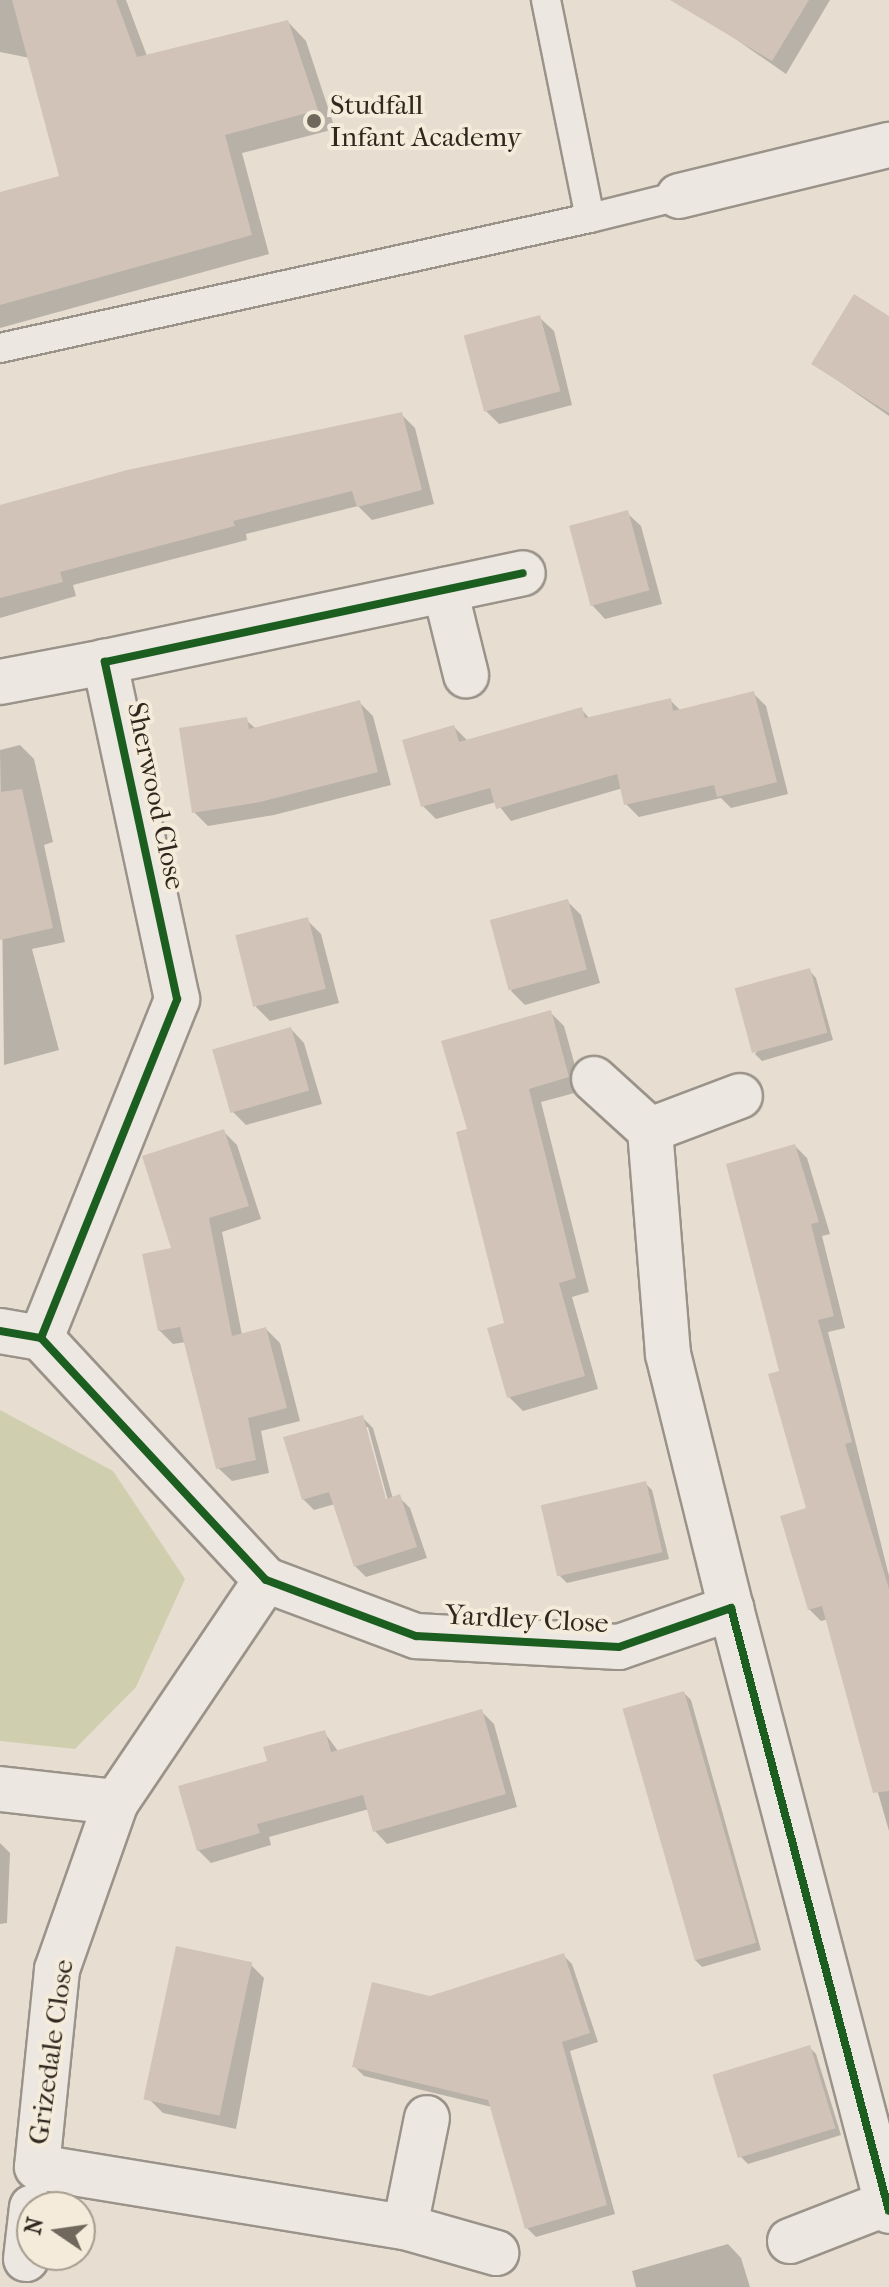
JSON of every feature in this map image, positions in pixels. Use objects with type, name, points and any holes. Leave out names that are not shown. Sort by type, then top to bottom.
[{"type":"street","points":[[679,196],[889,145]]},
{"type":"street","points":[[0,682],[523,573]]},
{"type":"street","points":[[445,590],[466,675]]},
{"type":"street","name":"Sherwood Close","points":[[20,1335],[177,999],[105,662]]},
{"type":"street","points":[[594,1079],[650,1130],[668,1354],[887,2208],[790,2241]]},
{"type":"street","points":[[650,1130],[740,1096]]},
{"type":"street","name":"Yardley Close","points":[[20,1335],[266,1580],[416,1636],[619,1647],[731,1608]]},
{"type":"street","name":"Grizedale Close","points":[[34,2191],[57,1970],[116,1802],[266,1580]]},
{"type":"street","points":[[0,1789],[116,1802]]},
{"type":"street","points":[[405,2227],[427,2118]]},
{"type":"street","name":"Grizedale Close","points":[[96,2200],[405,2227],[496,2253]]},
{"type":"lane","points":[[546,0],[590,218]]},
{"type":"lane","points":[[0,348],[679,196]]},
{"type":"green space","points":[[0,1410],[113,1471],[185,1579],[136,1687],[75,1749],[0,1741]]},
{"type":"building","points":[[12,0],[116,0],[137,57],[288,20],[318,110],[225,135],[252,235],[0,305],[0,192],[59,176]]},
{"type":"building","points":[[670,0],[809,0],[772,61]]},
{"type":"building","points":[[854,294],[889,316],[889,413],[811,364]]},
{"type":"building","points":[[540,315],[560,391],[484,412],[464,335]]},
{"type":"building","points":[[402,412],[422,490],[357,507],[352,491],[233,521],[235,526],[60,572],[63,582],[0,598],[0,505],[127,470]]},
{"type":"building","points":[[628,510],[649,590],[591,606],[569,526]]},
{"type":"building","points":[[754,691],[777,782],[717,797],[714,785],[624,805],[617,774],[496,809],[490,788],[421,807],[402,740],[454,725],[459,742],[582,707],[585,718],[671,698],[673,711]]},
{"type":"building","points":[[360,700],[378,772],[260,802],[192,813],[179,728],[247,717],[249,729]]},
{"type":"building","points":[[22,789],[53,928],[0,940],[0,792]]},
{"type":"building","points":[[568,899],[587,970],[509,990],[490,920]]},
{"type":"building","points":[[308,917],[326,989],[253,1007],[235,935]]},
{"type":"building","points":[[810,968],[827,1033],[752,1053],[735,988]]},
{"type":"building","points":[[551,1010],[569,1077],[529,1089],[576,1278],[559,1283],[585,1376],[507,1398],[487,1328],[504,1323],[456,1132],[467,1129],[441,1041]]},
{"type":"building","points":[[291,1027],[309,1090],[230,1113],[212,1050]]},
{"type":"building","points":[[224,1129],[249,1206],[209,1218],[232,1336],[266,1327],[287,1408],[248,1418],[256,1460],[216,1469],[180,1327],[158,1331],[142,1254],[171,1248],[142,1156]]},
{"type":"building","points":[[795,1144],[819,1222],[811,1224],[834,1316],[818,1320],[852,1442],[845,1444],[889,1589],[889,1791],[873,1793],[822,1606],[808,1610],[780,1516],[806,1508],[768,1374],[779,1371],[726,1164]]},
{"type":"building","points":[[363,1415],[386,1499],[400,1494],[417,1547],[354,1567],[329,1492],[302,1500],[283,1437]]},
{"type":"building","points":[[646,1481],[662,1552],[557,1576],[541,1505]]},
{"type":"building","points":[[684,1691],[756,1943],[695,1960],[622,1709]]},
{"type":"building","points":[[482,1709],[506,1794],[373,1832],[363,1795],[257,1824],[260,1833],[197,1851],[178,1786],[267,1761],[263,1747],[325,1730],[331,1752]]},
{"type":"building","points":[[176,1946],[252,1962],[220,2116],[143,2100]]},
{"type":"building","points":[[564,1953],[590,2033],[562,2042],[607,2205],[525,2229],[488,2100],[352,2067],[372,1982],[430,1996]]},
{"type":"building","points":[[810,2045],[835,2128],[738,2158],[712,2075]]},
{"type":"cycle path","points":[[41,1338],[177,999],[105,662],[523,573]]},
{"type":"cycle path","points":[[0,1331],[41,1338],[266,1580],[416,1636],[619,1647],[731,1608],[889,2211]]},
{"type":"place","name":"Studfall Infant Academy","points":[[314,121]]}]
